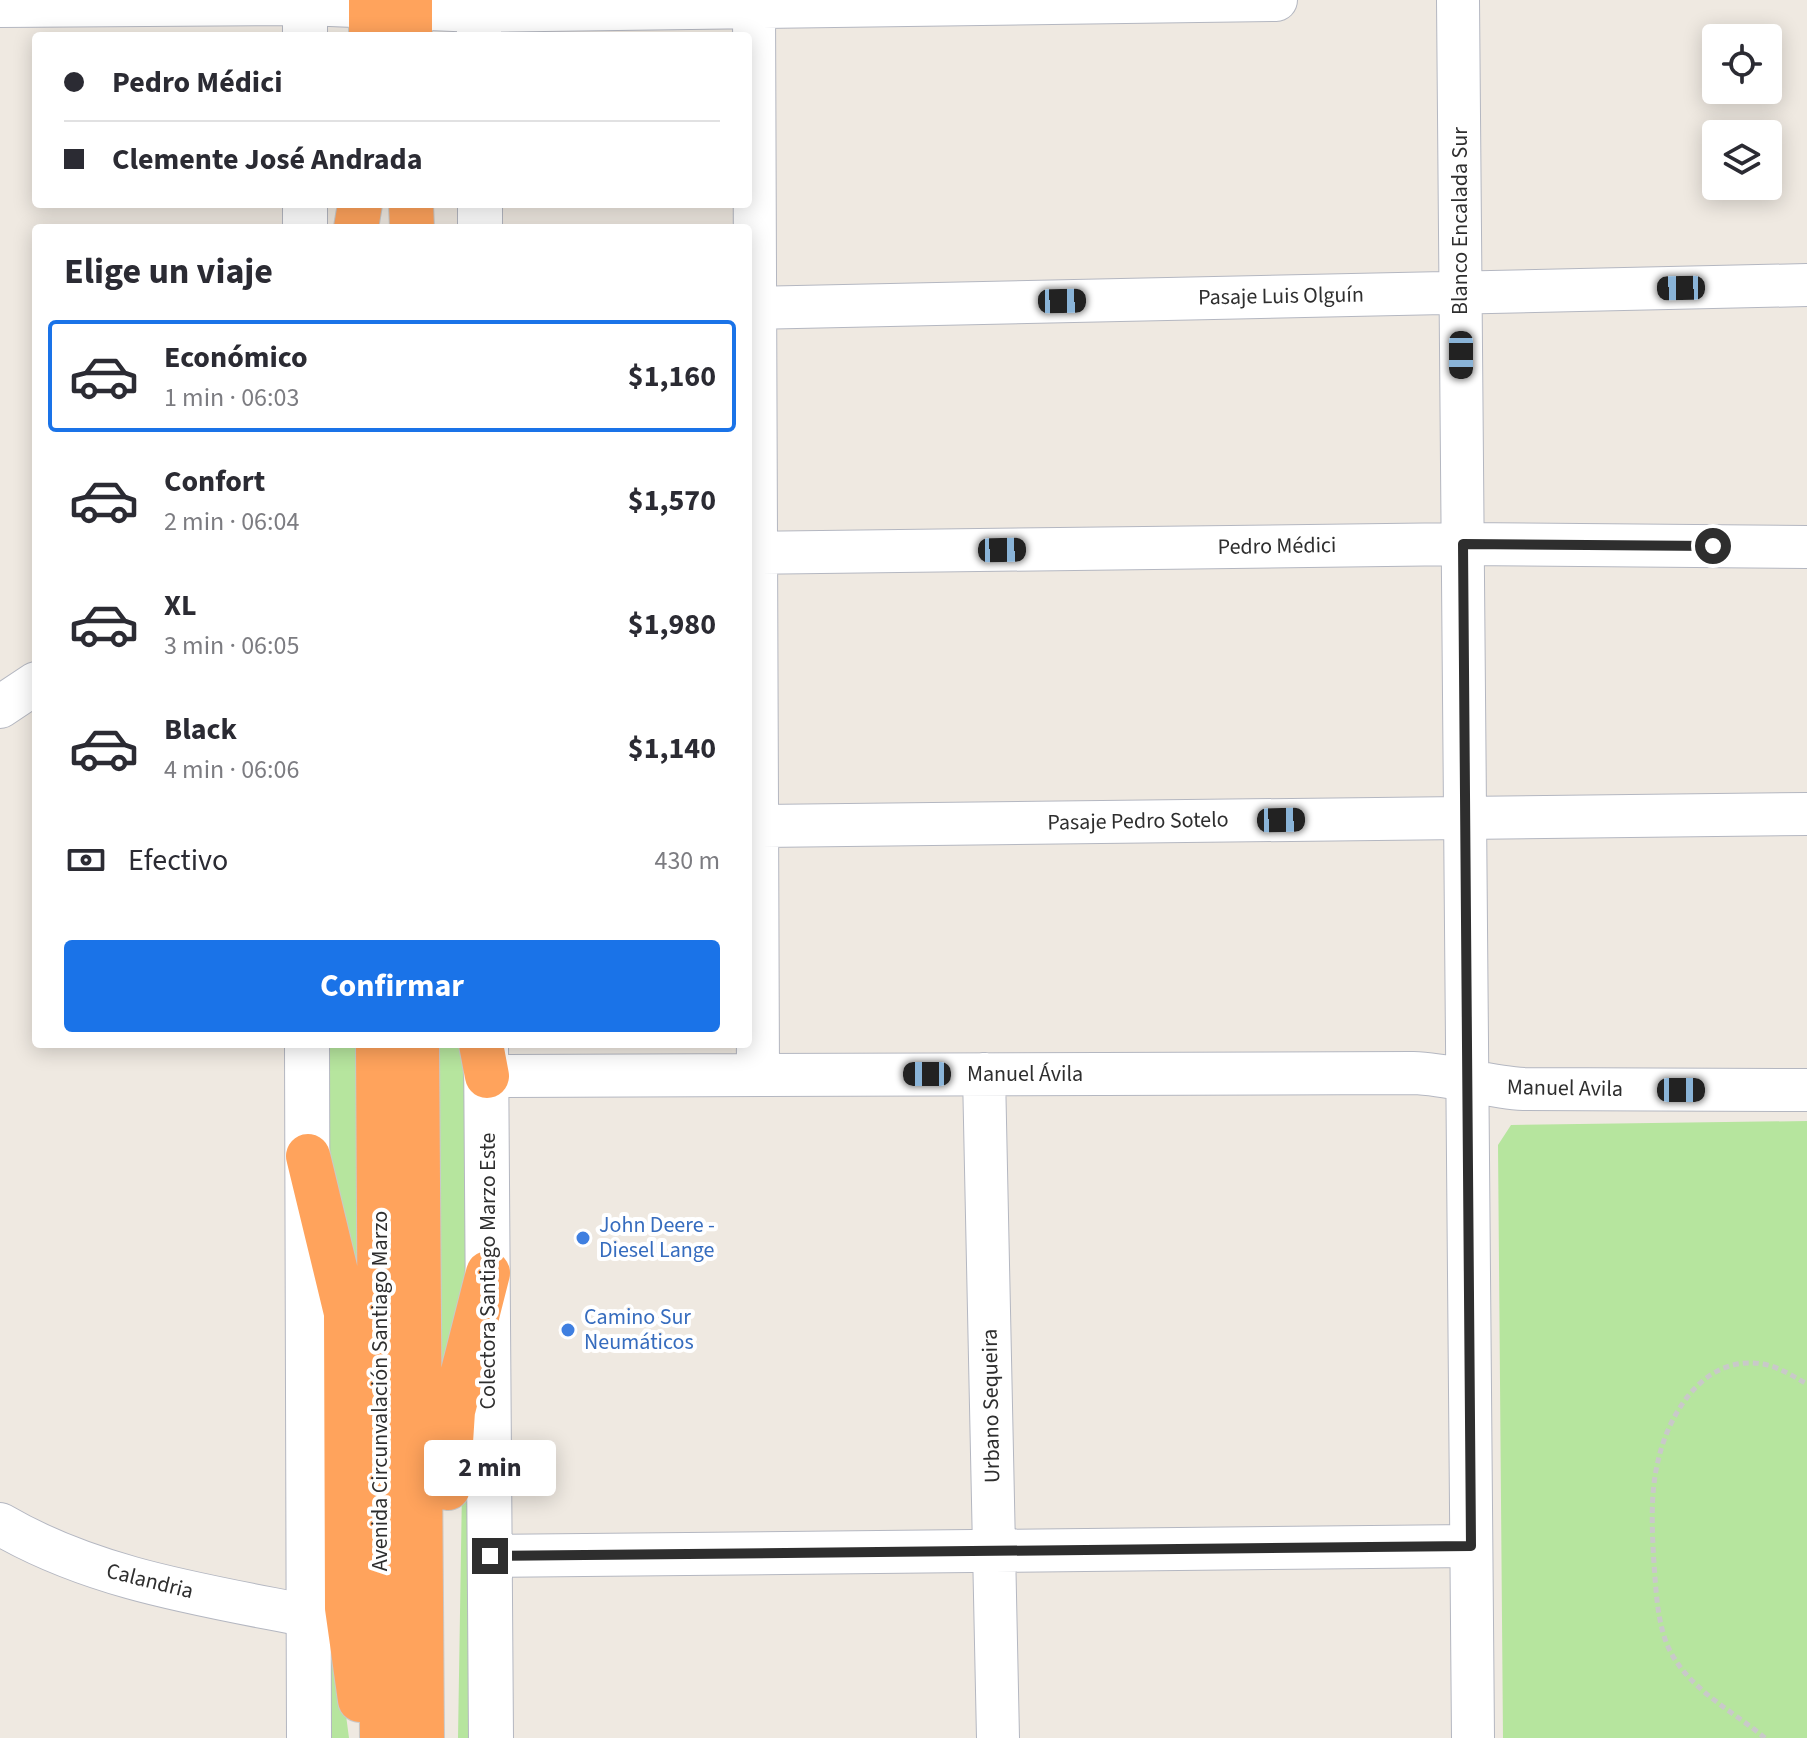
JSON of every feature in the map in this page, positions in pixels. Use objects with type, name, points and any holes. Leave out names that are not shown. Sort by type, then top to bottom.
[{"type":"highway","name":"Avenida Circunvalación Santiago Marzo","points":[[378,1048],[382,1738]]},
{"type":"highway","name":"Avenida Circunvalación Santiago Marzo","points":[[417,1048],[422,1738]]},
{"type":"highway","points":[[308,1156],[346,1313],[347,1608],[366,1738]]},
{"type":"highway","points":[[444,1738],[449,1443],[453,1411],[488,1273]]},
{"type":"street","points":[[0,6],[479,16],[911,2],[1276,0]]},
{"type":"street","name":"Blanco Encalada Sur","points":[[1458,0],[1473,1738]]},
{"type":"street","points":[[754,7],[752,553],[758,1075]]},
{"type":"street","name":"Pasaje Luis Olguín","points":[[755,308],[1807,285]]},
{"type":"street","name":"Pedro Médici","points":[[752,553],[1463,544],[1807,547]]},
{"type":"street","points":[[0,707],[32,686]]},
{"type":"street","name":"Pasaje Pedro Sotelo","points":[[757,826],[1807,814]]},
{"type":"street","points":[[307,1048],[309,1738]]},
{"type":"street","name":"Manuel Ávila","points":[[485,1055],[758,1075],[1413,1073],[1467,1081]]},
{"type":"street","name":"Colectora Santiago Marzo Este","points":[[485,1055],[491,1738]]},
{"type":"street","name":"Urbano Sequeira","points":[[984,1074],[998,1738]]},
{"type":"street","name":"Manuel Avila","points":[[1467,1081],[1524,1089],[1807,1090]]},
{"type":"street","name":"Calandria","points":[[0,1524],[31,1542],[100,1569],[166,1587],[309,1616]]},
{"type":"street","points":[[490,1556],[1471,1546]]},
{"type":"path","points":[[1765,1738],[1694,1685],[1679,1667],[1666,1642],[1656,1594],[1653,1489],[1665,1435],[1677,1410],[1708,1377],[1725,1367],[1744,1363],[1763,1364],[1782,1370],[1807,1384]]},
{"type":"green space","points":[[326,1048],[356,1048],[359,1289],[329,1167]]},
{"type":"green space","points":[[433,1048],[465,1048],[467,1264],[441,1406]]},
{"type":"green space","points":[[1807,1121],[1807,1738],[1503,1738],[1498,1145],[1511,1125]]},
{"type":"green space","points":[[326,1314],[335,1632],[349,1738],[324,1738]]},
{"type":"green space","points":[[468,1422],[473,1738],[458,1738],[463,1426]]},
{"type":"place","name":"John Deere - Diesel Lange","points":[[583,1238]]},
{"type":"place","name":"Camino Sur Neumáticos","points":[[568,1330]]},
{"type":"route","points":[[490,1556],[1471,1546],[1463,544],[1713,546]]}]
